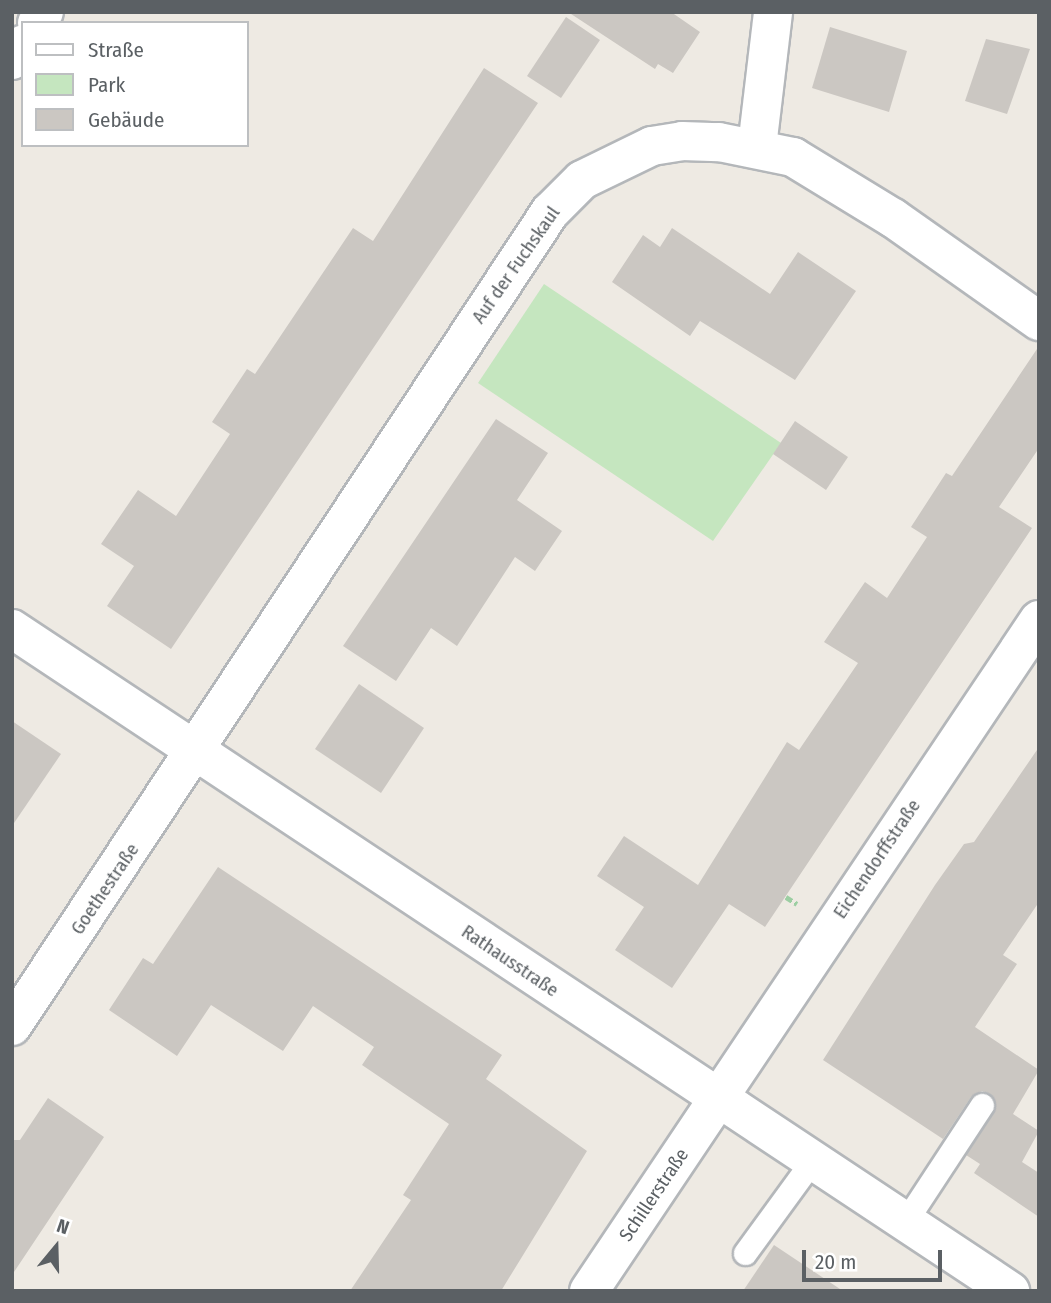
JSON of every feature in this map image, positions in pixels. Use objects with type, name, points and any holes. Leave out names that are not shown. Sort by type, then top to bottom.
[{"type":"street","points":[[757,147],[773,12]]},
{"type":"street","name":"Auf der Fuchskaul","points":[[193,750],[550,212],[582,180],[652,146],[707,142],[757,147],[793,156],[1039,321]]},
{"type":"street","name":"Eichendorffstraße","points":[[719,1099],[1039,620]]},
{"type":"street","name":"Rathausstraße","points":[[12,629],[1010,1291]]},
{"type":"street","name":"Goethestraße","points":[[12,1027],[179,779],[193,750]]},
{"type":"street","name":"Schillerstraße","points":[[589,1291],[719,1099]]},
{"type":"lane","points":[[905,1222],[982,1105]]},
{"type":"lane","points":[[745,1253],[812,1161]]},
{"type":"green space","points":[[544,284],[781,443],[713,541],[478,383]]},
{"type":"building","points":[[568,12],[671,12],[700,32],[673,73],[658,64],[655,69]]},
{"type":"building","points":[[566,17],[600,40],[561,98],[527,76]]},
{"type":"building","points":[[830,27],[907,51],[889,112],[812,88]]},
{"type":"building","points":[[986,39],[1030,49],[1007,114],[965,101]]},
{"type":"building","points":[[484,68],[538,103],[171,649],[107,606],[134,566],[101,544],[138,490],[176,516],[230,434],[212,422],[247,369],[255,374],[353,228],[373,241]]},
{"type":"building","points":[[672,228],[770,294],[798,252],[856,291],[795,380],[700,321],[690,336],[612,282],[643,235],[660,247]]},
{"type":"building","points":[[1039,346],[1039,448],[999,507],[1032,528],[765,927],[729,904],[672,988],[615,950],[644,907],[597,876],[624,836],[698,885],[787,742],[799,750],[858,663],[824,642],[865,582],[887,598],[927,537],[911,527],[946,473],[952,476]]},
{"type":"building","points":[[496,419],[548,453],[517,500],[562,531],[535,571],[515,557],[457,646],[431,628],[396,681],[343,646]]},
{"type":"building","points":[[795,421],[848,457],[826,490],[773,454]]},
{"type":"building","points":[[359,684],[424,728],[381,793],[315,749]]},
{"type":"building","points":[[12,721],[61,754],[12,826]]},
{"type":"building","points":[[1039,747],[1039,902],[1003,955],[1017,964],[975,1027],[1039,1070],[1013,1114],[1039,1131],[1022,1162],[1039,1173],[1039,1217],[974,1173],[980,1164],[966,1155],[994,1112],[990,1094],[982,1091],[971,1097],[943,1139],[823,1060],[935,885],[964,844],[974,842]]},
{"type":"building","points":[[218,867],[502,1055],[486,1079],[587,1151],[501,1291],[350,1291],[411,1200],[403,1195],[449,1124],[362,1065],[374,1047],[313,1006],[283,1051],[211,1005],[177,1056],[109,1010],[143,958],[153,964]]},
{"type":"building","points":[[48,1098],[104,1137],[12,1275],[12,1140],[20,1140]]},
{"type":"building","points":[[774,1245],[843,1291],[743,1291]]}]
